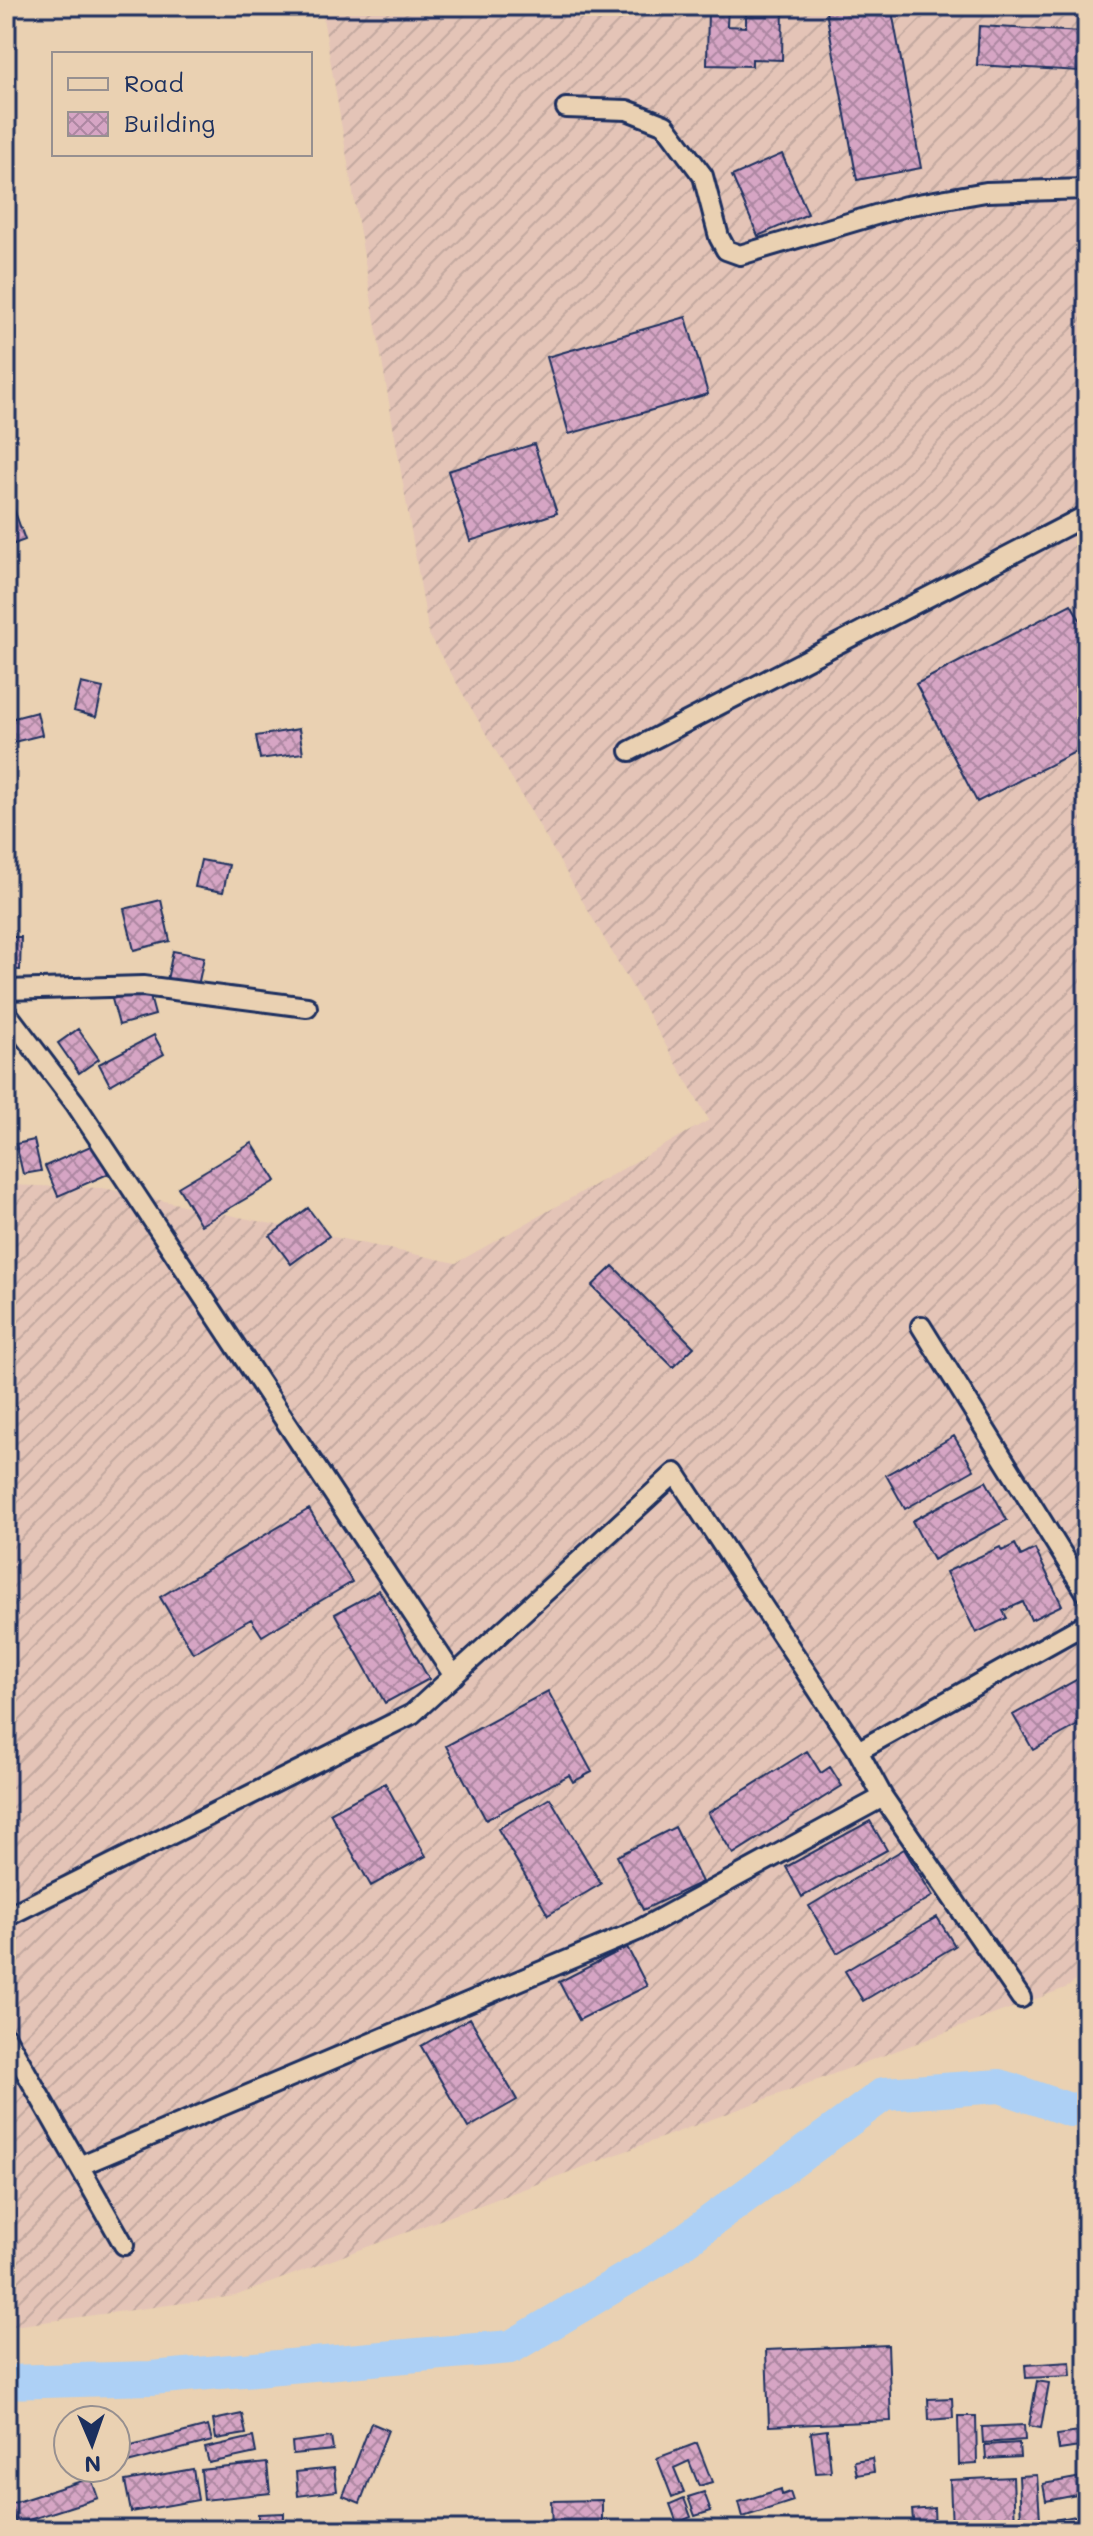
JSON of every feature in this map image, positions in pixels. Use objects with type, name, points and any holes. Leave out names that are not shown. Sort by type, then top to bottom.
[{"type":"street","points":[[566,108],[627,110],[665,125],[703,176],[719,237],[726,250],[740,255],[906,206],[986,192],[1087,189]]},
{"type":"street","points":[[630,751],[1087,515]]},
{"type":"street","points":[[6,990],[143,986],[307,1007]]},
{"type":"street","points":[[6,1012],[75,1103],[454,1676]]},
{"type":"street","points":[[921,1326],[1087,1594]]},
{"type":"street","points":[[6,1917],[412,1714],[675,1473],[858,1751],[883,1797],[1021,1998]]},
{"type":"street","points":[[858,1751],[1087,1623]]},
{"type":"street","points":[[79,2166],[637,1931],[883,1797]]},
{"type":"street","points":[[6,2037],[124,2245]]},
{"type":"shaded area","points":[[321,6],[1087,6],[1087,1969],[1068,1987],[235,2296],[6,2327],[6,1185],[103,1188],[456,1263],[709,1120],[429,635]]},
{"type":"building","points":[[708,6],[728,6],[727,26],[746,27],[746,6],[783,6],[782,60],[752,59],[752,66],[707,65]]},
{"type":"building","points":[[825,6],[891,6],[921,168],[857,180]]},
{"type":"building","points":[[979,26],[1082,32],[1080,71],[977,65]]},
{"type":"building","points":[[782,154],[808,214],[758,236],[732,176]]},
{"type":"building","points":[[686,317],[708,394],[569,434],[547,357]]},
{"type":"building","points":[[534,444],[557,513],[470,541],[448,471]]},
{"type":"building","points":[[6,487],[25,540],[6,547]]},
{"type":"building","points":[[1071,604],[1087,632],[1087,746],[977,802],[916,684]]},
{"type":"building","points":[[81,683],[103,688],[96,717],[74,711]]},
{"type":"building","points":[[37,712],[42,735],[6,744],[6,720]]},
{"type":"building","points":[[299,729],[303,753],[260,759],[256,736]]},
{"type":"building","points":[[201,860],[229,865],[223,892],[195,887]]},
{"type":"building","points":[[161,900],[170,941],[134,950],[124,909]]},
{"type":"building","points":[[6,937],[21,937],[20,970],[6,969]]},
{"type":"building","points":[[173,951],[204,957],[198,986],[167,980]]},
{"type":"building","points":[[148,989],[155,1015],[119,1025],[112,999]]},
{"type":"building","points":[[78,1029],[99,1059],[79,1073],[58,1043]]},
{"type":"building","points":[[154,1035],[164,1054],[110,1085],[99,1064]]},
{"type":"building","points":[[34,1140],[41,1171],[23,1174],[16,1144]]},
{"type":"building","points":[[252,1143],[276,1181],[201,1225],[178,1187]]},
{"type":"building","points":[[95,1144],[108,1174],[58,1196],[45,1166]]},
{"type":"building","points":[[308,1208],[329,1236],[291,1264],[270,1236]]},
{"type":"building","points":[[613,1266],[694,1347],[673,1367],[592,1286]]},
{"type":"building","points":[[954,1436],[974,1470],[905,1509],[886,1475]]},
{"type":"building","points":[[986,1481],[1007,1520],[933,1560],[912,1521]]},
{"type":"building","points":[[309,1509],[352,1582],[262,1636],[251,1619],[193,1653],[160,1597]]},
{"type":"building","points":[[1015,1544],[1021,1556],[1035,1549],[1062,1605],[1031,1620],[1023,1602],[1003,1611],[1007,1618],[976,1633],[946,1572],[1000,1547],[1002,1551]]},
{"type":"building","points":[[379,1590],[429,1679],[385,1703],[335,1614]]},
{"type":"building","points":[[1087,1674],[1087,1720],[1033,1750],[1013,1715]]},
{"type":"building","points":[[548,1691],[592,1772],[573,1782],[569,1775],[486,1820],[446,1746]]},
{"type":"building","points":[[807,1751],[821,1773],[830,1767],[842,1786],[733,1854],[708,1813]]},
{"type":"building","points":[[385,1783],[426,1856],[371,1886],[330,1813]]},
{"type":"building","points":[[550,1798],[601,1884],[548,1915],[498,1829]]},
{"type":"building","points":[[870,1821],[887,1850],[802,1897],[786,1867]]},
{"type":"building","points":[[675,1827],[702,1882],[643,1910],[617,1856]]},
{"type":"building","points":[[904,1849],[933,1896],[837,1953],[809,1906]]},
{"type":"building","points":[[937,1917],[955,1946],[863,2001],[845,1971]]},
{"type":"building","points":[[627,1947],[647,1986],[579,2020],[559,1982]]},
{"type":"building","points":[[470,2018],[517,2100],[468,2128],[421,2046]]},
{"type":"building","points":[[888,2345],[891,2421],[769,2426],[766,2350]]},
{"type":"building","points":[[1070,2362],[1071,2376],[1026,2378],[1025,2365]]},
{"type":"building","points":[[1037,2381],[1049,2383],[1041,2428],[1029,2426]]},
{"type":"building","points":[[952,2398],[953,2418],[929,2420],[928,2399]]},
{"type":"building","points":[[242,2414],[246,2434],[216,2439],[213,2420]]},
{"type":"building","points":[[958,2416],[976,2416],[977,2464],[959,2465]]},
{"type":"building","points":[[371,2423],[388,2430],[360,2503],[343,2496]]},
{"type":"building","points":[[1024,2425],[1025,2440],[983,2443],[982,2427]]},
{"type":"building","points":[[208,2426],[212,2441],[132,2462],[132,2446]]},
{"type":"building","points":[[827,2430],[831,2472],[816,2473],[811,2432]]},
{"type":"building","points":[[1087,2431],[1087,2446],[1059,2450],[1057,2435]]},
{"type":"building","points":[[253,2437],[256,2453],[209,2463],[205,2448]]},
{"type":"building","points":[[331,2437],[333,2450],[293,2454],[292,2442]]},
{"type":"building","points":[[697,2443],[712,2482],[699,2486],[689,2461],[674,2468],[684,2492],[672,2497],[657,2458]]},
{"type":"building","points":[[1019,2443],[1020,2457],[986,2459],[985,2445]]},
{"type":"building","points":[[872,2458],[874,2472],[857,2475],[854,2461]]},
{"type":"building","points":[[267,2463],[270,2493],[204,2500],[201,2470]]},
{"type":"building","points":[[334,2468],[337,2491],[298,2496],[296,2472]]},
{"type":"building","points":[[193,2469],[198,2500],[131,2512],[126,2484],[132,2484],[132,2480]]},
{"type":"building","points":[[1037,2475],[1040,2519],[1021,2520],[1019,2476]]},
{"type":"building","points":[[1087,2476],[1087,2493],[1046,2501],[1043,2484]]},
{"type":"building","points":[[1013,2477],[1015,2526],[952,2529],[950,2480]]},
{"type":"building","points":[[72,2484],[93,2484],[98,2498],[16,2524],[10,2504]]},
{"type":"building","points":[[781,2489],[782,2495],[790,2492],[793,2501],[743,2517],[739,2502]]},
{"type":"building","points":[[704,2492],[711,2511],[695,2516],[688,2497]]},
{"type":"building","points":[[684,2498],[691,2517],[677,2523],[670,2504]]},
{"type":"building","points":[[602,2500],[602,2530],[552,2530],[551,2501]]},
{"type":"building","points":[[934,2508],[935,2529],[914,2530],[912,2510]]},
{"type":"building","points":[[284,2513],[284,2530],[258,2530],[258,2514]]},
{"type":"building","points":[[1087,2514],[1087,2530],[1038,2530],[1037,2523]]},
{"type":"building","points":[[238,2520],[239,2530],[145,2530]]},
{"type":"waterway","points":[[6,2382],[151,2378],[511,2347],[661,2258],[884,2094],[1000,2086],[1070,2110],[1087,2108]]}]
